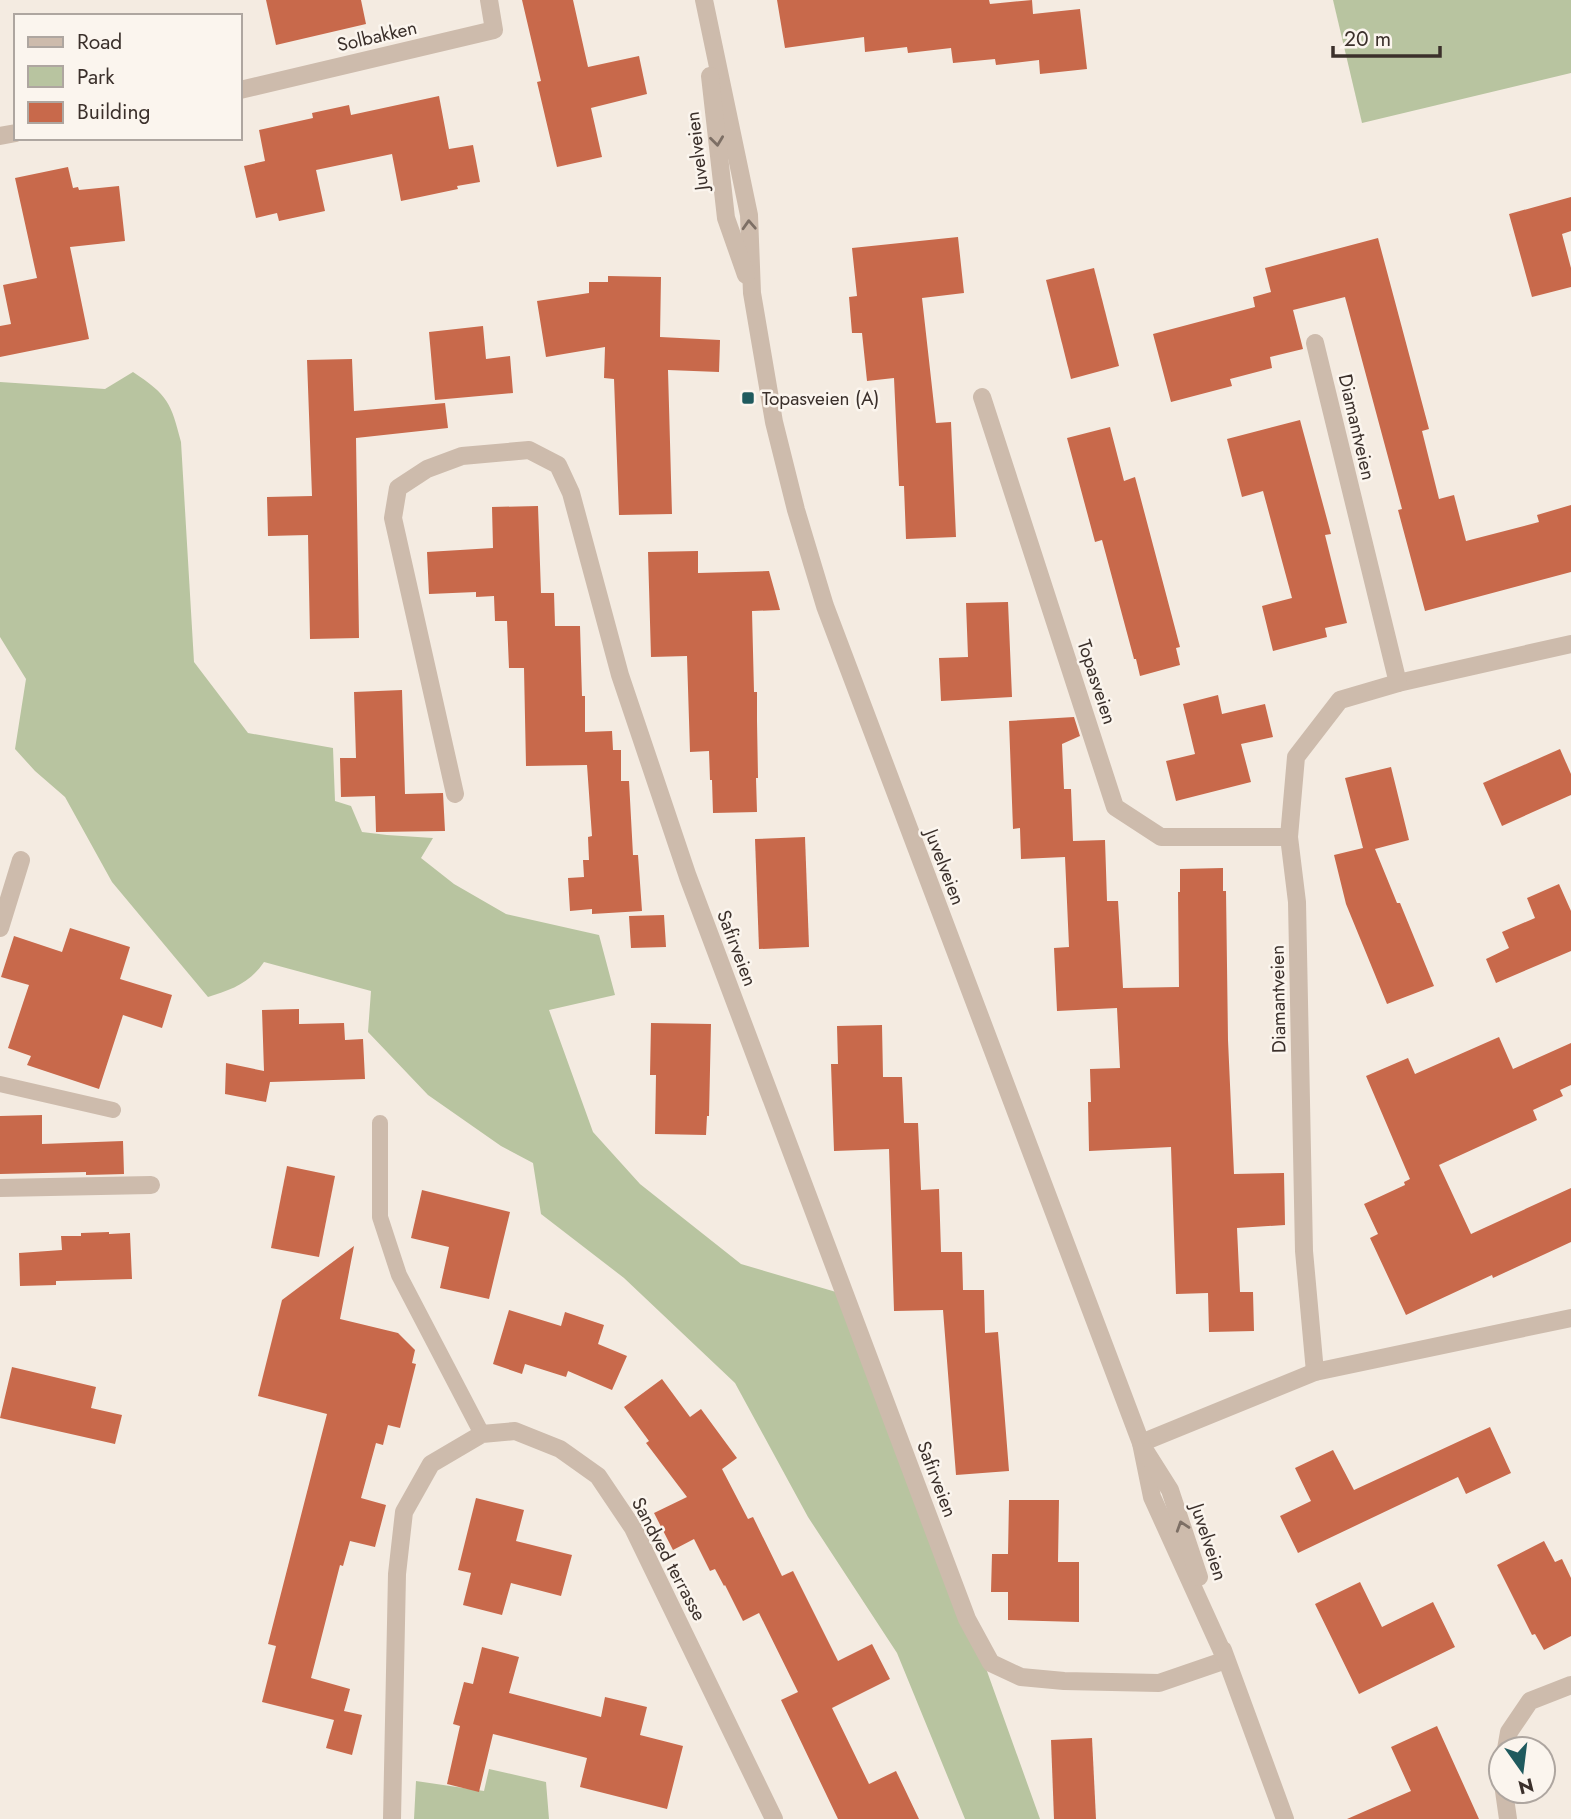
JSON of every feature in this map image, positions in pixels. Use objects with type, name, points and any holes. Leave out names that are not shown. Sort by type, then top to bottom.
[{"type":"street","name":"Solbakken","points":[[242,90],[494,30],[489,0]]},
{"type":"street","name":"Juvelveien","points":[[703,0],[726,218],[752,293],[774,422],[796,510],[825,606],[1141,1443],[1170,1490],[1226,1660],[1285,1819]]},
{"type":"street","name":"Diamantveien","points":[[1315,343],[1398,683]]},
{"type":"street","name":"Topasveien","points":[[982,397],[1115,807],[1161,837],[1289,837]]},
{"type":"street","name":"Safirveien","points":[[455,794],[393,518],[398,488],[426,469],[462,456],[528,450],[558,465],[571,493],[620,675],[688,877],[967,1619],[991,1663],[1021,1677],[1063,1681],[1159,1683],[1226,1660]]},
{"type":"street","name":"Diamantveien","points":[[1315,1372],[1304,1251],[1297,902],[1289,837],[1296,758],[1340,700],[1398,683],[1571,643]]},
{"type":"street","points":[[0,928],[21,860]]},
{"type":"street","points":[[0,1188],[150,1185]]},
{"type":"street","points":[[1141,1443],[1315,1372],[1571,1318]]},
{"type":"street","name":"Sandved terrasse","points":[[392,1819],[397,1574],[404,1512],[431,1464],[482,1434],[515,1431],[560,1449],[598,1476],[633,1528],[775,1819]]},
{"type":"street","points":[[1508,1735],[1530,1701],[1571,1685]]},
{"type":"lane","points":[[0,1084],[113,1110]]},
{"type":"lane","points":[[380,1123],[380,1217],[399,1275],[482,1434]]},
{"type":"green space","points":[[1333,0],[1571,0],[1571,73],[1362,123]]},
{"type":"green space","points":[[133,372],[154,387],[166,401],[181,442],[194,662],[248,733],[333,748],[335,801],[351,806],[362,832],[433,838],[421,858],[454,884],[506,914],[599,935],[615,995],[549,1010],[593,1132],[640,1184],[741,1264],[836,1292],[983,1660],[1040,1819],[965,1819],[897,1653],[808,1517],[735,1383],[624,1278],[541,1214],[533,1163],[501,1146],[428,1095],[368,1032],[371,991],[264,962],[253,975],[239,985],[208,997],[112,882],[65,797],[15,749],[26,679],[0,637],[0,382],[105,389]]},
{"type":"green space","points":[[489,1769],[546,1782],[549,1819],[414,1819],[416,1781],[484,1791]]},
{"type":"building","points":[[266,0],[361,0],[366,24],[276,45]]},
{"type":"building","points":[[522,0],[573,0],[588,67],[639,56],[647,94],[591,108],[602,157],[557,167],[537,82],[541,81]]},
{"type":"building","points":[[777,0],[989,0],[990,4],[1032,0],[1033,14],[1080,9],[1087,69],[1040,74],[1039,60],[996,65],[995,59],[953,63],[951,48],[908,53],[907,47],[865,52],[864,37],[785,48]]},
{"type":"building","points":[[439,96],[449,149],[473,145],[480,182],[401,201],[392,154],[316,170],[325,211],[279,221],[277,213],[256,218],[244,166],[265,161],[259,130],[313,118],[312,113],[349,105],[351,115]]},
{"type":"building","points":[[68,167],[73,188],[78,187],[79,190],[119,186],[125,241],[70,247],[89,339],[0,357],[0,326],[11,324],[3,285],[37,278],[15,178]]},
{"type":"building","points":[[1571,197],[1571,231],[1562,234],[1571,268],[1571,287],[1532,297],[1509,214]]},
{"type":"building","points":[[958,237],[964,293],[922,298],[936,423],[951,422],[956,537],[906,539],[904,486],[899,486],[894,378],[867,381],[862,333],[852,333],[849,297],[857,296],[852,248]]},
{"type":"building","points":[[1378,238],[1429,429],[1422,431],[1439,499],[1454,495],[1466,541],[1539,522],[1537,515],[1571,505],[1571,572],[1425,611],[1398,510],[1402,509],[1345,297],[1293,310],[1303,349],[1270,357],[1272,368],[1230,379],[1232,386],[1171,402],[1153,334],[1255,307],[1253,297],[1271,292],[1265,268]]},
{"type":"building","points":[[1094,268],[1119,366],[1071,379],[1046,280]]},
{"type":"building","points":[[608,276],[661,277],[660,337],[720,340],[719,372],[668,370],[672,514],[619,515],[614,379],[604,378],[605,347],[546,357],[537,301],[589,293],[589,282],[608,282]]},
{"type":"building","points":[[483,326],[486,359],[510,356],[513,393],[435,400],[429,332]]},
{"type":"building","points":[[352,359],[354,411],[445,403],[448,428],[356,438],[359,638],[310,639],[308,535],[268,536],[267,497],[312,496],[307,360]]},
{"type":"building","points":[[1300,420],[1331,534],[1325,535],[1347,623],[1325,628],[1327,637],[1273,651],[1262,606],[1292,598],[1263,491],[1242,497],[1227,439]]},
{"type":"building","points":[[1110,427],[1124,481],[1135,477],[1180,647],[1176,648],[1180,665],[1140,676],[1102,540],[1095,542],[1067,438]]},
{"type":"building","points":[[538,506],[541,593],[554,593],[555,626],[580,626],[585,732],[612,731],[613,750],[621,750],[621,781],[629,781],[633,855],[638,855],[642,911],[592,914],[592,909],[570,911],[568,878],[584,877],[583,860],[589,860],[588,837],[592,836],[587,765],[526,766],[524,668],[509,668],[507,621],[495,621],[494,596],[476,597],[476,592],[429,594],[427,552],[493,548],[492,507]]},
{"type":"building","points":[[698,551],[698,573],[769,571],[780,610],[752,611],[754,692],[757,692],[757,812],[713,813],[709,751],[690,752],[687,656],[651,657],[648,552]]},
{"type":"building","points":[[1008,602],[1012,697],[941,701],[939,658],[968,657],[966,603]]},
{"type":"building","points":[[402,690],[405,794],[443,793],[445,831],[376,832],[375,796],[341,797],[340,758],[356,758],[354,692]]},
{"type":"building","points":[[1218,695],[1222,714],[1265,704],[1273,737],[1241,744],[1251,782],[1176,801],[1166,761],[1195,754],[1183,704]]},
{"type":"building","points":[[1074,717],[1080,736],[1062,744],[1064,789],[1071,789],[1073,841],[1105,840],[1107,901],[1118,901],[1123,988],[1179,987],[1180,869],[1223,868],[1223,891],[1226,891],[1228,1040],[1234,1174],[1284,1173],[1285,1225],[1237,1228],[1240,1292],[1253,1292],[1254,1331],[1209,1332],[1208,1293],[1176,1294],[1171,1147],[1089,1151],[1090,1069],[1120,1068],[1117,1008],[1057,1011],[1054,948],[1069,947],[1065,857],[1021,859],[1020,828],[1013,829],[1009,721]]},
{"type":"building","points":[[1560,749],[1571,774],[1571,795],[1502,826],[1483,783]]},
{"type":"building","points":[[1391,767],[1409,840],[1375,849],[1434,986],[1387,1004],[1346,904],[1334,855],[1363,848],[1345,778]]},
{"type":"building","points":[[805,837],[809,947],[759,949],[755,839]]},
{"type":"building","points":[[1559,884],[1571,911],[1571,951],[1496,983],[1486,959],[1509,948],[1502,932],[1535,918],[1527,898]]},
{"type":"building","points":[[664,915],[666,947],[631,948],[629,916]]},
{"type":"building","points":[[70,928],[130,947],[120,979],[172,995],[162,1028],[123,1015],[99,1089],[27,1065],[31,1056],[8,1048],[29,985],[1,977],[14,936],[62,952]]},
{"type":"building","points":[[299,1009],[299,1024],[344,1023],[345,1040],[363,1039],[365,1079],[270,1082],[266,1102],[225,1094],[226,1063],[264,1071],[262,1010]]},
{"type":"building","points":[[651,1023],[711,1024],[709,1116],[706,1135],[655,1134],[656,1075],[650,1075]]},
{"type":"building","points":[[882,1025],[883,1077],[902,1077],[904,1123],[918,1123],[921,1190],[939,1189],[941,1252],[962,1252],[963,1290],[984,1290],[985,1333],[998,1332],[1009,1471],[956,1475],[943,1310],[894,1311],[889,1149],[834,1151],[831,1064],[838,1064],[837,1026]]},
{"type":"building","points":[[1499,1037],[1513,1069],[1571,1043],[1571,1085],[1560,1090],[1563,1096],[1533,1110],[1537,1120],[1439,1165],[1471,1234],[1571,1188],[1571,1242],[1406,1315],[1370,1238],[1378,1234],[1364,1204],[1405,1185],[1404,1182],[1410,1179],[1366,1076],[1408,1058],[1415,1074]]},
{"type":"building","points":[[42,1115],[42,1144],[123,1141],[124,1174],[0,1174],[0,1116]]},
{"type":"building","points":[[287,1166],[335,1176],[319,1257],[271,1248]]},
{"type":"building","points":[[422,1190],[510,1212],[489,1299],[440,1288],[449,1247],[411,1238]]},
{"type":"building","points":[[130,1233],[132,1279],[56,1281],[56,1285],[20,1286],[19,1253],[62,1250],[61,1236]]},
{"type":"building","points":[[354,1246],[340,1319],[398,1333],[415,1350],[412,1363],[416,1364],[400,1428],[388,1425],[383,1445],[376,1443],[361,1498],[386,1505],[375,1547],[350,1541],[343,1566],[340,1565],[311,1678],[350,1689],[344,1711],[362,1715],[352,1755],[326,1748],[334,1720],[262,1702],[276,1646],[268,1644],[327,1414],[258,1396],[282,1300]]},
{"type":"building","points":[[509,1310],[561,1326],[565,1312],[604,1325],[598,1344],[627,1356],[612,1390],[568,1371],[566,1377],[525,1364],[522,1374],[493,1364]]},
{"type":"building","points":[[12,1367],[96,1387],[91,1408],[122,1415],[115,1444],[0,1418]]},
{"type":"building","points":[[662,1379],[690,1417],[701,1409],[737,1458],[722,1469],[748,1519],[753,1517],[782,1576],[793,1571],[838,1661],[872,1644],[890,1679],[832,1708],[869,1784],[896,1771],[919,1819],[838,1819],[781,1700],[798,1692],[759,1613],[743,1621],[725,1585],[715,1569],[710,1571],[694,1539],[673,1550],[654,1513],[687,1497],[646,1443],[649,1441],[624,1407]]},
{"type":"building","points":[[1490,1427],[1511,1473],[1466,1494],[1458,1477],[1298,1553],[1280,1516],[1311,1501],[1295,1468],[1333,1450],[1354,1490]]},
{"type":"building","points":[[476,1498],[524,1510],[516,1541],[572,1555],[561,1596],[511,1583],[502,1615],[463,1605],[471,1573],[458,1570]]},
{"type":"building","points":[[1009,1500],[1059,1500],[1058,1562],[1079,1562],[1079,1622],[1008,1620],[1008,1592],[991,1592],[992,1554],[1008,1554]]},
{"type":"building","points":[[1544,1541],[1555,1562],[1562,1559],[1571,1578],[1571,1636],[1544,1650],[1535,1634],[1532,1635],[1497,1565]]},
{"type":"building","points":[[1360,1582],[1382,1627],[1433,1602],[1455,1647],[1359,1694],[1315,1604]]},
{"type":"building","points":[[482,1647],[519,1657],[509,1693],[601,1717],[605,1697],[647,1707],[640,1735],[683,1746],[667,1809],[580,1787],[587,1758],[493,1734],[479,1792],[447,1784],[460,1726],[453,1724],[464,1682],[473,1684]]},
{"type":"building","points":[[1437,1726],[1479,1819],[1347,1819],[1411,1791],[1391,1747]]},
{"type":"building","points":[[1092,1738],[1096,1819],[1054,1819],[1051,1740]]},
{"type":"place","name":"Topasveien (A)","points":[[748,398]]}]
